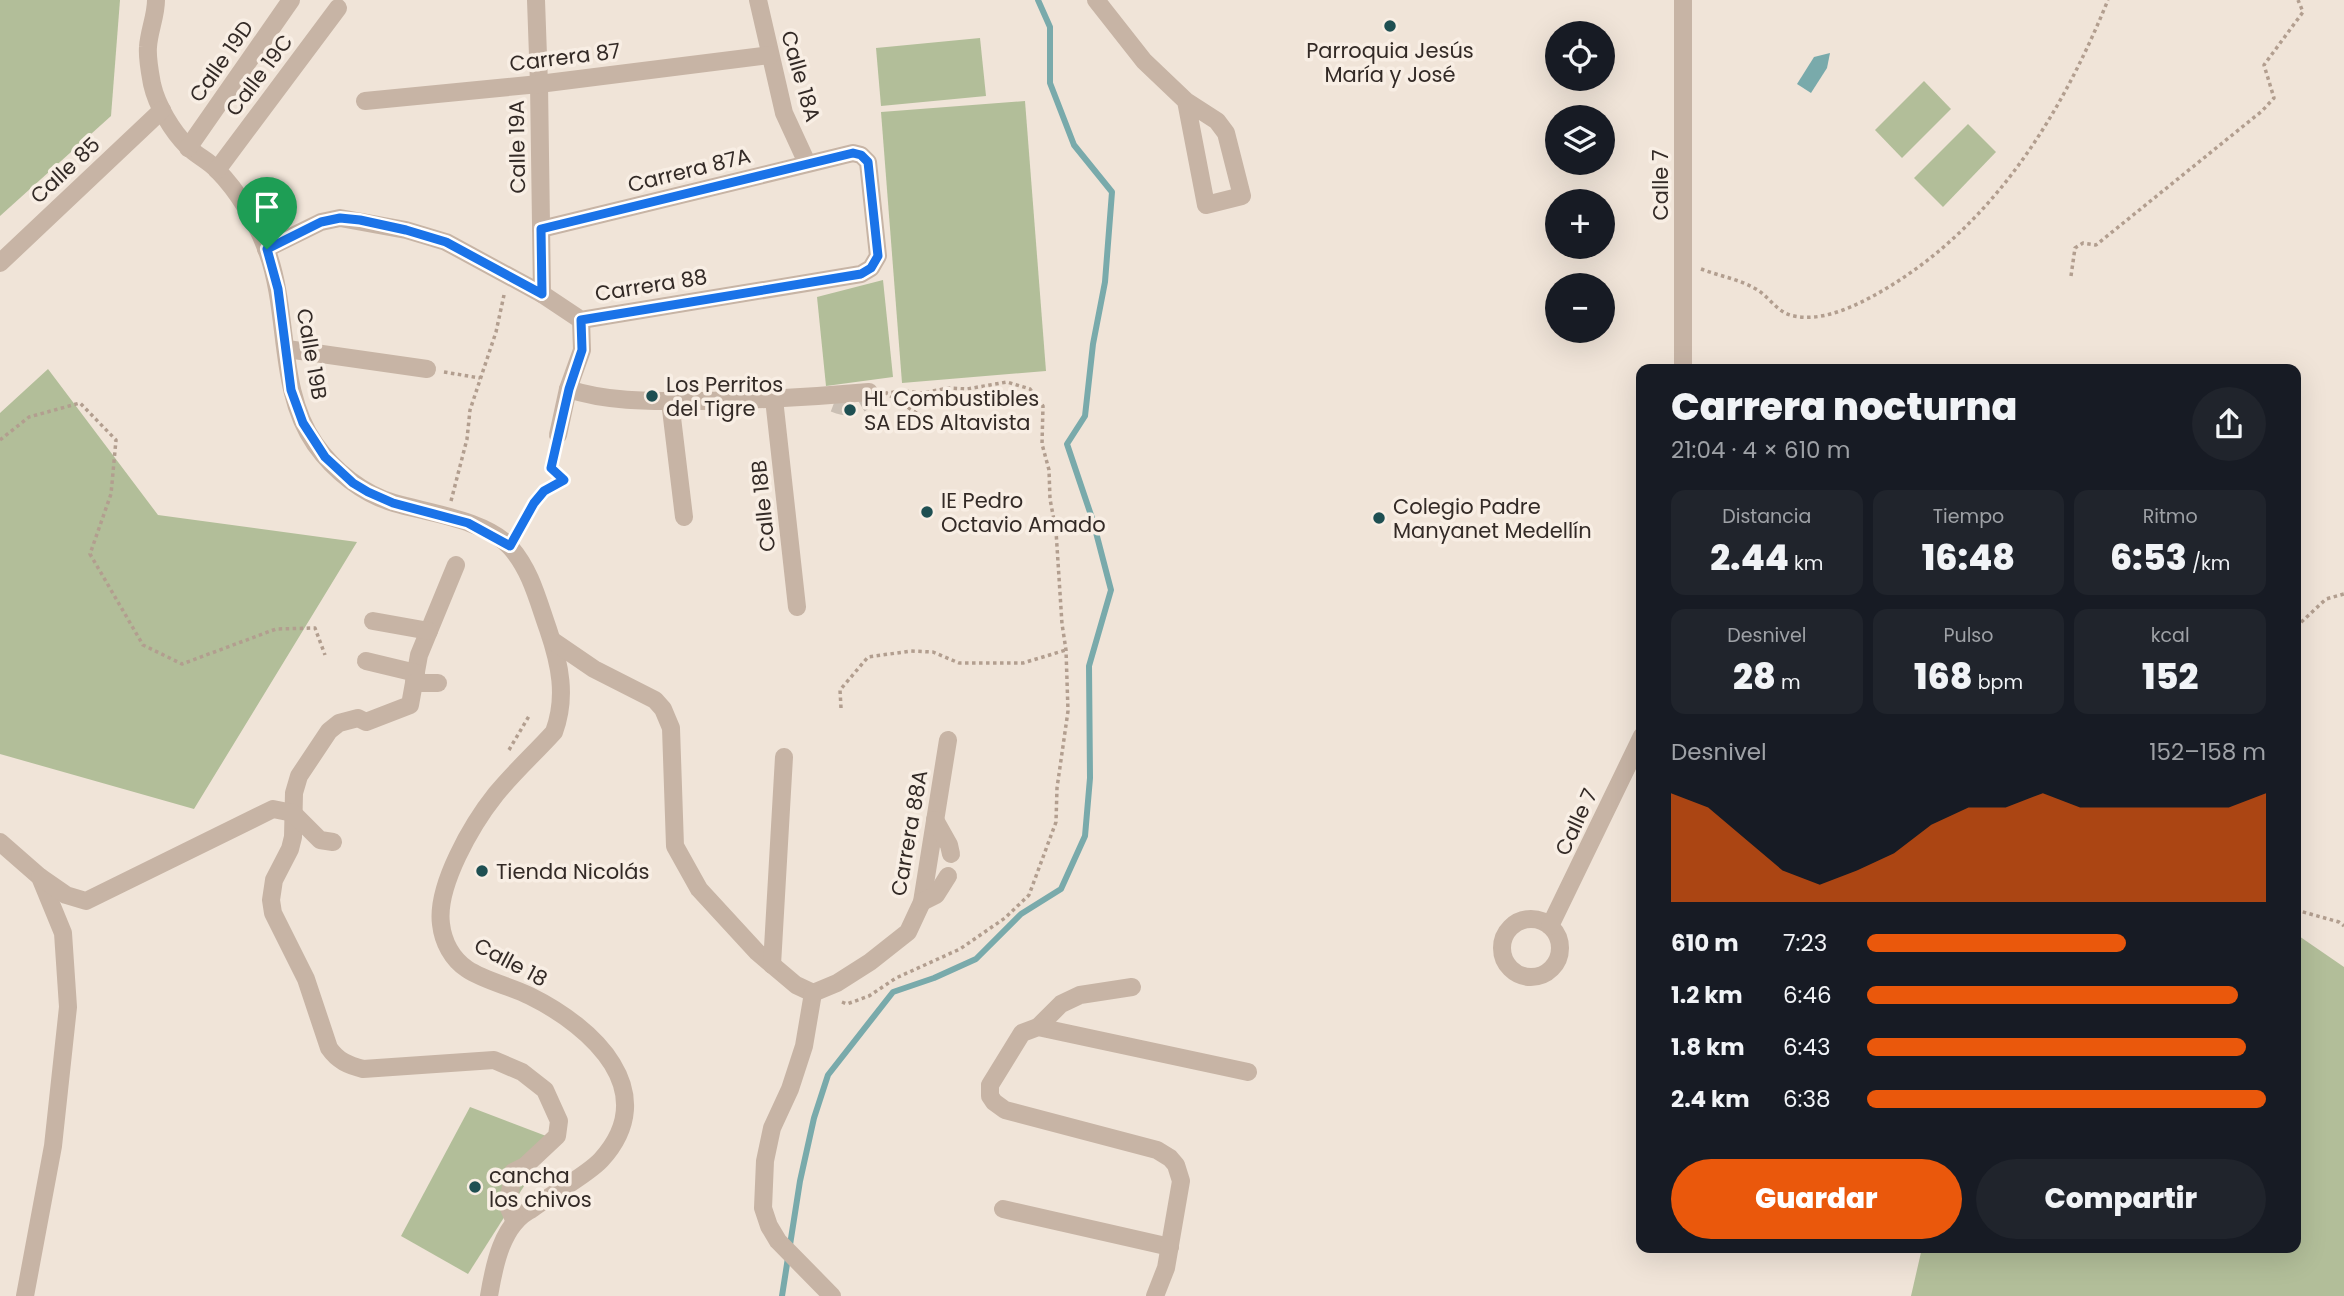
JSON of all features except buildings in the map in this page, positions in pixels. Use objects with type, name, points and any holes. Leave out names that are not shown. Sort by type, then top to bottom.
[{"type":"street","name":"Calle 19B","points":[[156,0],[148,48],[152,84],[162,110],[188,148],[217,170],[241,200],[267,249],[278,289],[291,390],[303,423],[314,443],[353,483],[393,503],[468,523],[510,546]]},
{"type":"street","name":"Calle 19D","points":[[188,148],[291,0]]},
{"type":"street","name":"Calle 19A","points":[[536,0],[540,84],[542,294]]},
{"type":"street","name":"Calle 18A","points":[[758,0],[784,113],[807,163]]},
{"type":"street","points":[[1096,0],[1144,61],[1186,101],[1217,121],[1226,133],[1242,196],[1206,205],[1186,101]]},
{"type":"street","name":"Calle 7","points":[[1683,0],[1683,364]]},
{"type":"street","name":"Calle 19C","points":[[217,170],[338,8]]},
{"type":"street","name":"Carrera 87","points":[[365,101],[540,84],[770,55]]},
{"type":"street","name":"Calle 85","points":[[0,263],[162,110]]},
{"type":"street","name":"Carrera 87A","points":[[541,229],[712,189],[807,163],[848,154],[861,155],[868,162],[878,256],[871,268],[861,274]]},
{"type":"street","name":"Carrera 88","points":[[267,249],[321,222],[340,218],[406,230],[446,242],[542,294],[581,320],[861,274]]},
{"type":"street","points":[[558,435],[582,350],[581,320]]},
{"type":"street","points":[[287,349],[427,369]]},
{"type":"street","points":[[569,389],[603,399],[670,401],[829,400],[867,396]]},
{"type":"street","name":"Calle 18B","points":[[774,399],[797,607]]},
{"type":"street","points":[[670,401],[684,517]]},
{"type":"street","name":"Calle 18","points":[[489,1296],[496,1261],[519,1215],[532,1209],[600,1161],[625,1121],[625,1093],[611,1062],[595,1041],[575,1024],[533,997],[466,968],[448,950],[441,924],[442,897],[451,870],[473,829],[495,795],[554,732],[559,719],[562,683],[553,641],[528,571],[510,546]]},
{"type":"street","points":[[457,565],[419,655],[411,705],[366,722],[358,718],[339,723],[329,731],[299,776],[293,793],[290,849],[274,880],[271,900],[273,913],[306,979],[329,1048],[335,1057],[363,1069],[494,1060],[522,1072],[545,1090],[559,1121],[557,1136],[525,1166],[513,1172],[508,1206],[515,1222]]},
{"type":"street","points":[[373,621],[429,631]]},
{"type":"street","points":[[553,641],[594,669],[655,700],[669,717],[672,736],[675,846],[699,889],[757,952],[796,985],[813,993],[804,1046],[790,1089],[772,1128],[765,1161],[763,1208],[778,1241],[832,1296]]},
{"type":"street","points":[[366,661],[438,683]]},
{"type":"street","name":"Carrera 88A","points":[[813,993],[837,983],[870,962],[908,932],[922,902],[948,740]]},
{"type":"street","name":"Calle 7","points":[[1550,926],[1636,748]]},
{"type":"street","points":[[772,965],[784,757]]},
{"type":"street","points":[[0,842],[40,877],[66,895],[86,901],[273,809],[293,813],[320,840],[333,842]]},
{"type":"street","points":[[936,820],[951,854]]},
{"type":"street","points":[[922,902],[936,895],[948,876]]},
{"type":"street","points":[[25,1296],[54,1146],[68,1007],[62,933],[40,877]]},
{"type":"street","points":[[1132,987],[1080,995],[1062,1004],[1038,1027],[1022,1033],[990,1085],[990,1096],[1005,1110],[1157,1150],[1176,1165],[1181,1181],[1166,1268],[1155,1296]]},
{"type":"street","points":[[1038,1027],[1248,1072]]},
{"type":"street","points":[[1003,1209],[1170,1247]]},
{"type":"path","points":[[1684,261],[1760,290],[1782,312],[1796,317],[1852,308],[1907,277],[1975,218],[1994,198],[2023,159],[2052,118],[2079,68],[2108,0]]},
{"type":"path","points":[[2071,276],[2075,248],[2083,243],[2096,245],[2262,111],[2274,98],[2264,65],[2302,12],[2298,0]]},
{"type":"path","points":[[448,517],[453,485],[467,439],[470,410],[496,332],[508,276]]},
{"type":"path","points":[[427,369],[480,378]]},
{"type":"path","points":[[813,993],[847,1004],[869,996],[896,978],[960,949],[1005,918],[1029,895],[1056,822],[1057,788],[1068,710],[1058,558],[1049,470],[1042,444],[1043,406],[1030,389],[1007,382],[967,389],[886,393],[921,416]]},
{"type":"path","points":[[0,440],[29,417],[80,403],[116,440],[111,494],[90,554],[143,645],[182,664],[275,629],[315,628],[325,655]]},
{"type":"path","points":[[510,546],[534,503],[544,491],[564,480],[551,468],[558,435]]},
{"type":"path","points":[[2301,622],[2326,599],[2344,594]]},
{"type":"path","points":[[841,708],[840,690],[868,657],[911,651],[933,652],[958,663],[1023,663],[1066,650]]},
{"type":"path","points":[[516,752],[508,753],[529,716]]},
{"type":"path","points":[[2301,911],[2339,922],[2344,926]]},
{"type":"green space","points":[[0,0],[120,0],[111,116],[0,216]]},
{"type":"green space","points":[[980,38],[986,96],[881,106],[876,48]]},
{"type":"green space","points":[[1924,81],[1951,109],[1902,158],[1875,130]]},
{"type":"green space","points":[[1025,101],[1046,371],[902,383],[881,112]]},
{"type":"green space","points":[[1968,124],[1996,152],[1943,207],[1914,178]]},
{"type":"green space","points":[[883,280],[893,377],[826,386],[817,297]]},
{"type":"green space","points":[[48,369],[158,515],[357,542],[194,809],[0,754],[0,413]]},
{"type":"green space","points":[[2301,937],[2344,967],[2344,1296],[1911,1296],[1921,1253],[2301,1253]]},
{"type":"green space","name":"cancha los chivos","points":[[470,1107],[554,1139],[468,1274],[401,1236]]},
{"type":"water","points":[[1830,53],[1827,68],[1811,93],[1797,84],[1814,57]]},
{"type":"waterway","points":[[782,1296],[800,1181],[814,1118],[828,1075],[893,992],[934,978],[976,959],[1021,914],[1061,889],[1085,836],[1090,778],[1089,666],[1111,590],[1093,521],[1067,444],[1085,416],[1093,344],[1105,282],[1112,192],[1074,145],[1050,83],[1050,27],[1038,0]]},
{"type":"tunnel","points":[[834,403],[851,407],[865,400]]},
{"type":"place","name":"Parroquia Jesús María y José","points":[[1390,26]]},
{"type":"place","name":"Los Perritos del Tigre","points":[[652,396]]},
{"type":"place","name":"HL Combustibles SA EDS Altavista","points":[[850,410]]},
{"type":"place","name":"IE Pedro Octavio Amado","points":[[927,512]]},
{"type":"place","name":"Colegio Padre Manyanet Medellín","points":[[1379,518]]},
{"type":"place","name":"Tienda Nicolás","points":[[482,871]]},
{"type":"place","name":"cancha los chivos","points":[[475,1187]]},
{"type":"route","points":[[853,153],[861,155],[868,162],[878,256],[871,268],[861,274],[581,320],[582,350],[569,389],[551,468],[564,480],[544,491],[534,503],[510,546],[468,523],[393,503],[368,492],[353,483],[325,457],[303,423],[291,390],[278,289],[267,249],[321,222],[340,218],[360,220],[446,242],[542,294],[541,229],[853,153]]}]
